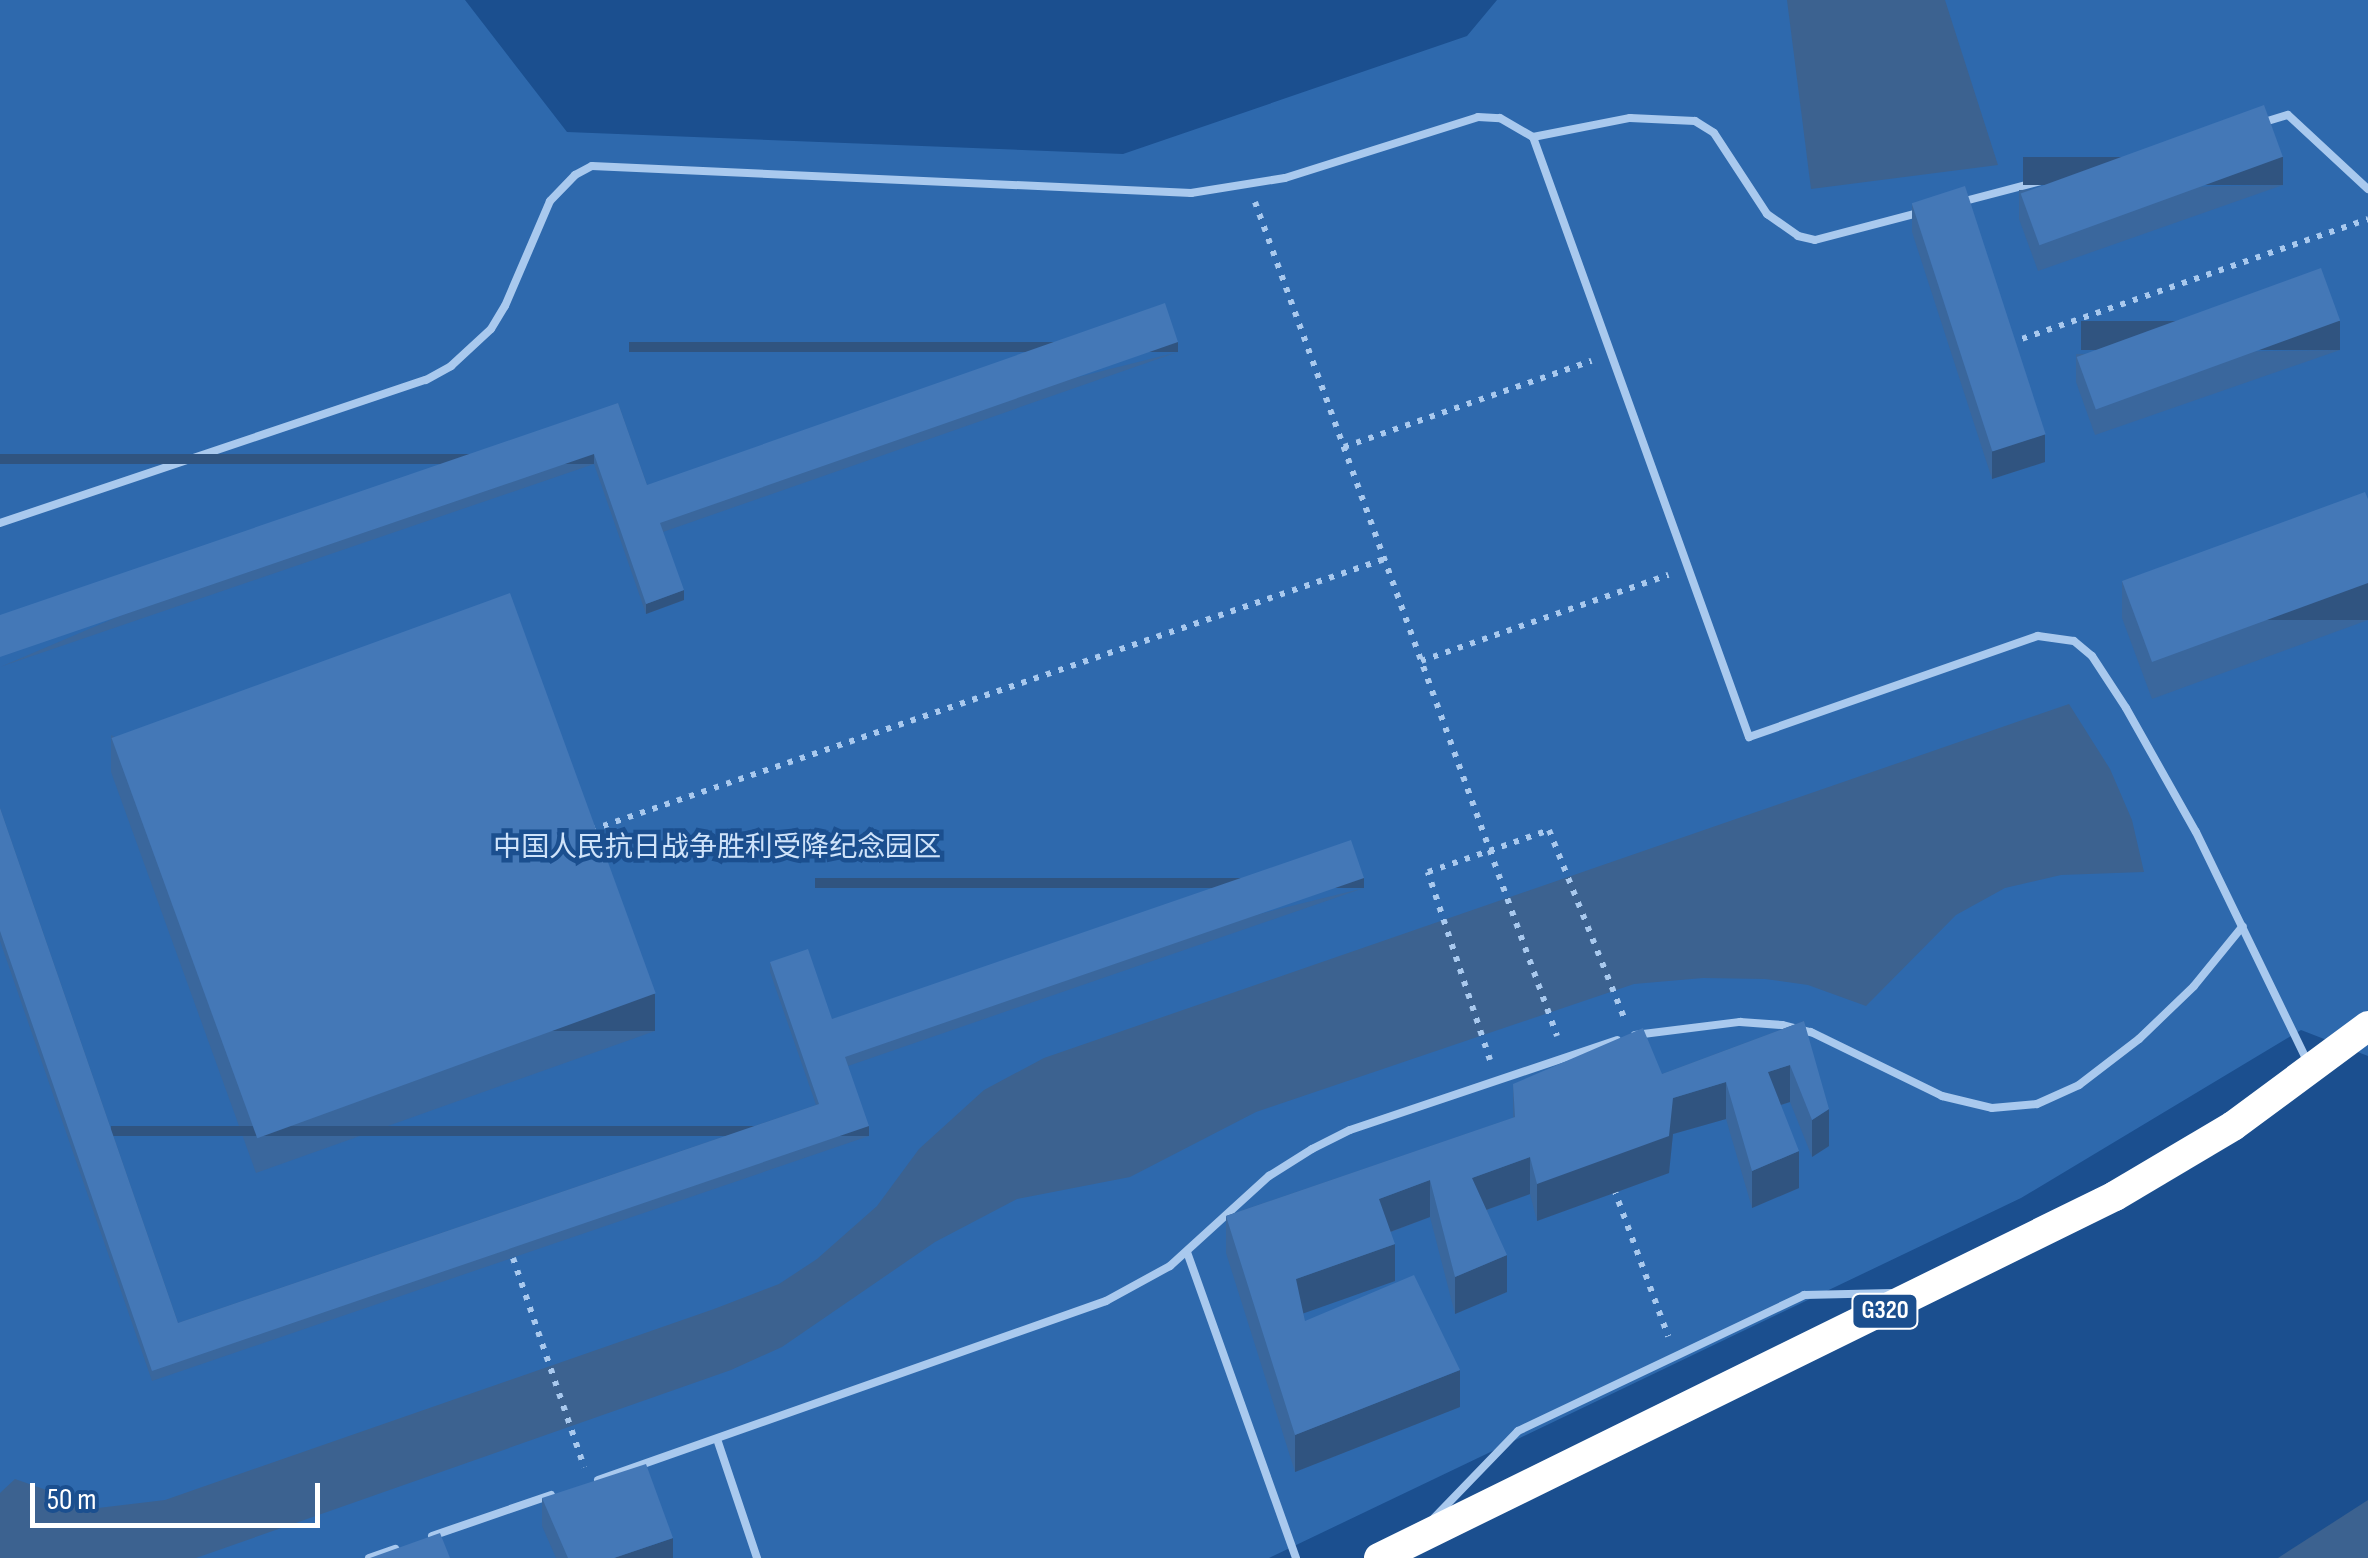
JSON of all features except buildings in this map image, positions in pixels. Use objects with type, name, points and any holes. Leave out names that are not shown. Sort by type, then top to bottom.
[{"type":"highway","name":"G320","points":[[1379,1558],[1921,1294],[2174,1163],[2311,1070],[2368,1026]]},
{"type":"lane","points":[[2250,126],[2288,115],[2368,189]]},
{"type":"lane","points":[[0,523],[426,380],[451,366],[472,350],[505,306],[550,200],[575,175],[592,166],[1140,194],[1250,186],[1478,117],[1500,118],[1534,137],[1630,118],[1695,121],[1714,133],[1767,214],[1783,229],[1815,240],[1928,211]]},
{"type":"lane","points":[[1534,137],[1749,738],[2038,636],[2074,641],[2092,656],[2126,708],[2242,926],[2311,1070]]},
{"type":"lane","points":[[1946,206],[2078,172]]},
{"type":"lane","points":[[589,1482],[1106,1300],[1187,1252],[1269,1176],[1312,1148],[1350,1130],[1631,1035],[1740,1022],[1782,1025],[1810,1032],[1942,1096],[1992,1108],[2037,1104],[2078,1084],[2140,1039],[2194,986],[2242,926]]},
{"type":"lane","points":[[1187,1252],[1296,1558]]},
{"type":"lane","points":[[1414,1541],[1518,1431],[1804,1294],[1921,1294]]},
{"type":"lane","points":[[717,1439],[757,1558]]},
{"type":"lane","points":[[424,1539],[570,1489]]},
{"type":"lane","points":[[369,1558],[406,1546]]},
{"type":"path","points":[[1250,186],[1565,1057]]},
{"type":"path","points":[[2007,344],[2368,219]]},
{"type":"path","points":[[1344,446],[1611,354]]},
{"type":"path","points":[[584,833],[1384,559]]},
{"type":"path","points":[[1421,660],[1688,568]]},
{"type":"path","points":[[1480,1034],[1428,872],[1549,830],[1614,991]]},
{"type":"path","points":[[1613,1188],[1675,1356]]},
{"type":"path","points":[[513,1258],[589,1482]]},
{"type":"green space","name":"中国人民抗日战争胜利受降纪念园区","points":[[0,0],[465,0],[567,132],[1123,154],[1467,36],[1497,0],[2368,0],[2368,1056],[2301,1030],[2021,1198],[1269,1558],[0,1558]]},
{"type":"shaded area","points":[[1787,0],[1945,0],[1998,165],[1811,189]]},
{"type":"shaded area","points":[[2069,704],[2110,769],[2132,820],[2144,872],[2061,875],[2005,888],[1956,915],[1866,1006],[1808,985],[1765,979],[1703,978],[1634,984],[1256,1112],[1130,1177],[1017,1199],[935,1242],[782,1347],[731,1370],[196,1558],[0,1558],[0,1493],[15,1479],[98,1508],[165,1500],[714,1309],[779,1284],[817,1259],[877,1206],[919,1149],[984,1090],[1044,1058]]},
{"type":"shaded area","points":[[2368,1500],[2368,1558],[2278,1558]]}]
